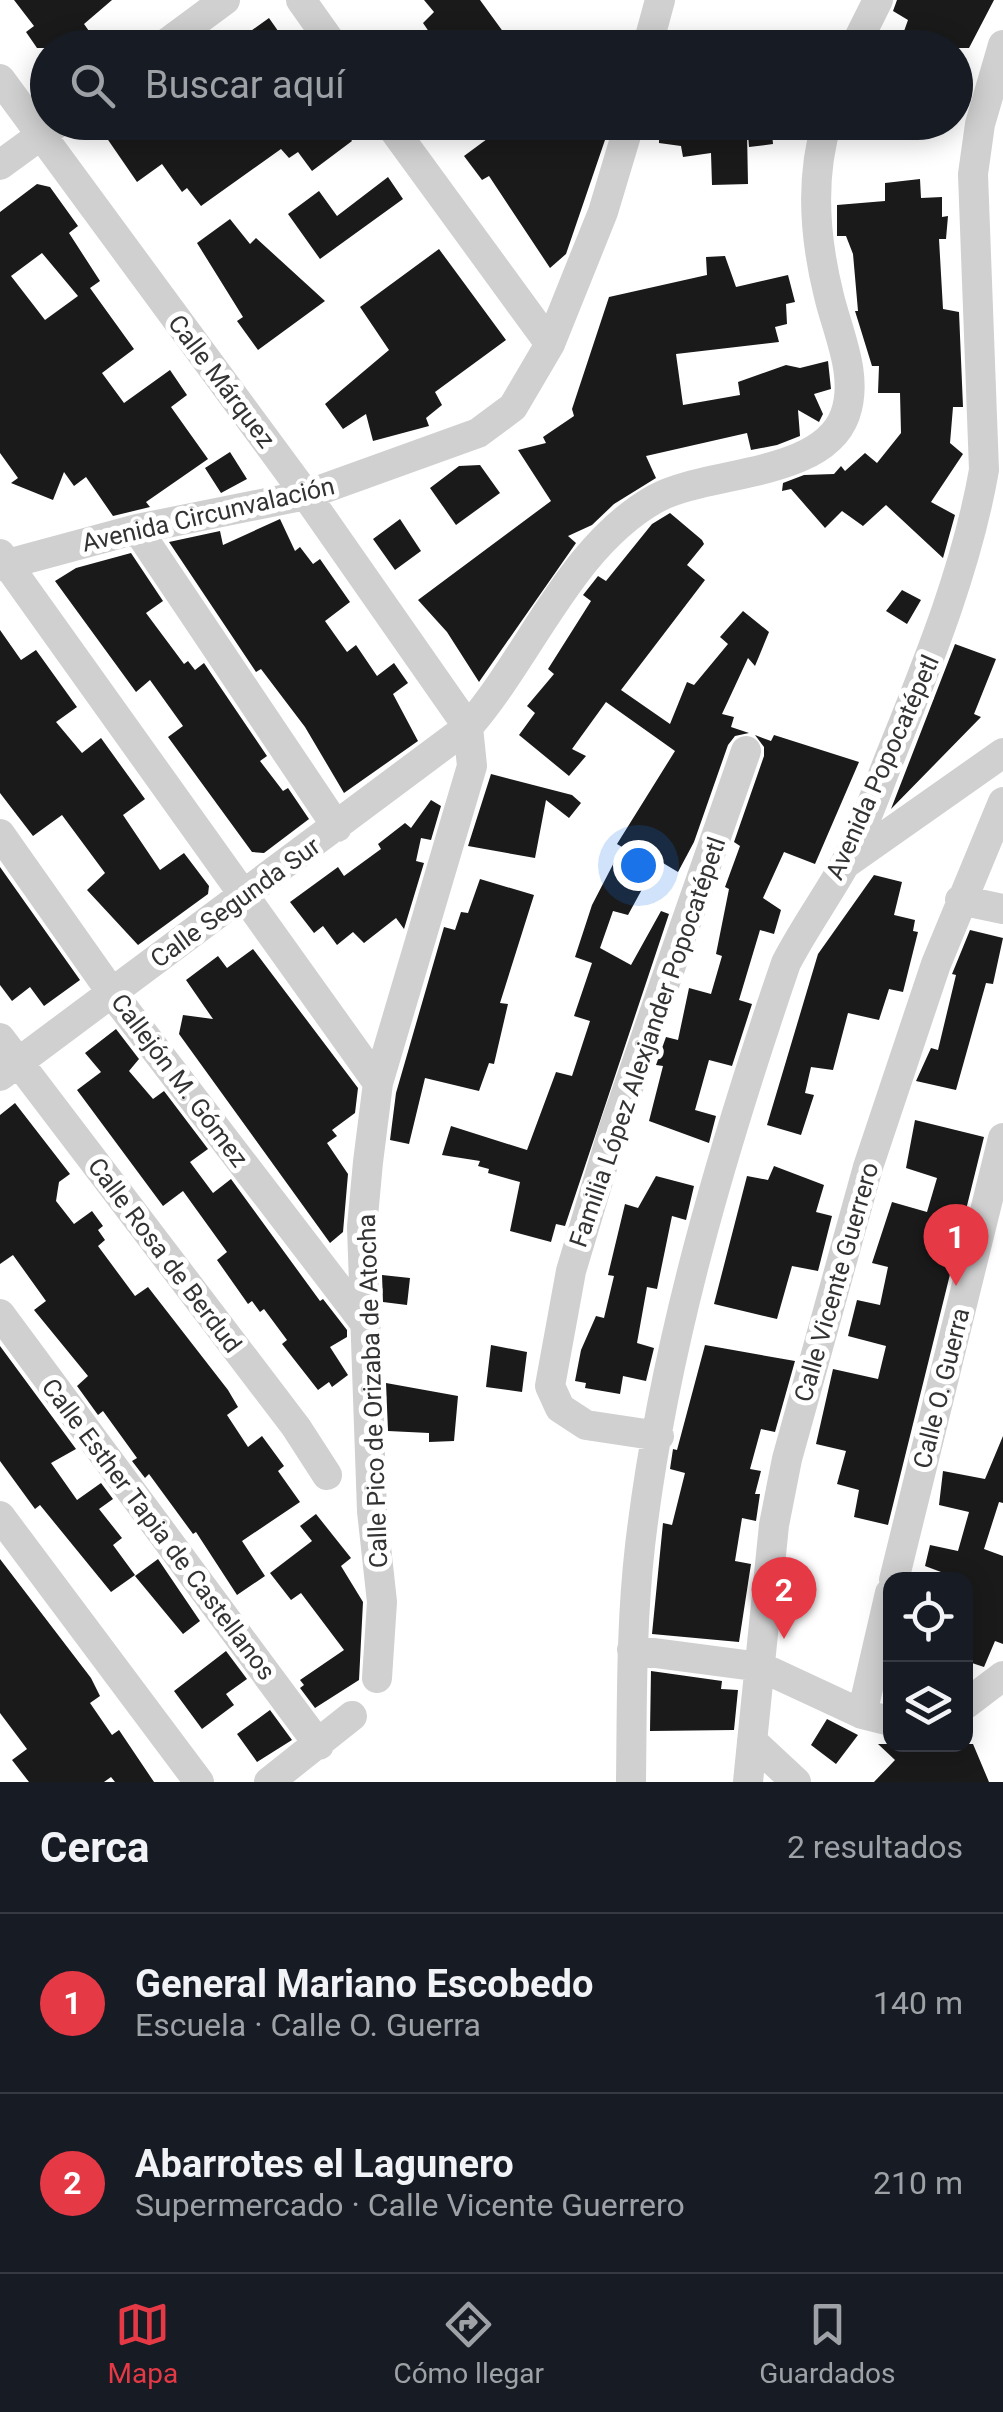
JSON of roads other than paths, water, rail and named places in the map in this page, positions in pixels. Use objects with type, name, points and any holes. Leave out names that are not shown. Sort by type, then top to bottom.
[{"type":"street","points":[[184,30],[225,0]]},
{"type":"street","points":[[301,0],[322,30]]},
{"type":"street","points":[[863,30],[878,0]]},
{"type":"street","points":[[650,30],[655,3]]},
{"type":"street","name":"Avenida Popocatépetl","points":[[632,1782],[632,1650],[640,1544],[687,1294],[771,1008],[808,918],[845,864],[944,623],[978,502],[984,470],[972,174],[980,124],[1003,45]]},
{"type":"street","name":"Calle Márquez","points":[[0,79],[30,110]]},
{"type":"street","points":[[0,166],[36,140]]},
{"type":"street","name":"Calle Márquez","points":[[57,140],[468,726]]},
{"type":"street","points":[[401,140],[550,344]]},
{"type":"street","name":"Avenida Circunvalación","points":[[2,561],[306,494],[478,433],[513,407],[550,344],[603,212],[625,140]]},
{"type":"street","points":[[468,726],[504,685],[578,570],[620,524],[658,497],[684,487],[796,458],[820,446],[844,416],[850,390],[848,366],[828,293],[816,210],[825,140]]},
{"type":"street","points":[[137,529],[337,827]]},
{"type":"street","points":[[2,561],[378,1083]]},
{"type":"street","name":"Calle Segunda Sur","points":[[6,1059],[112,993],[468,726]]},
{"type":"street","name":"Calle Pico de Orizaba de Atocha","points":[[377,1678],[382,1602],[372,1511],[362,1227],[378,1083],[472,766],[468,726]]},
{"type":"street","name":"Familia López Alexjander Popocatépetl","points":[[659,1436],[586,1425],[560,1408],[550,1386],[570,1271],[612,1130],[746,750]]},
{"type":"street","points":[[845,864],[1003,753]]},
{"type":"street","name":"Calle Vicente Guerrero","points":[[748,1782],[774,1525],[787,1458],[868,1167],[960,900],[1003,802]]},
{"type":"street","name":"Callejón M. Gómez","points":[[0,834],[112,993],[365,1323]]},
{"type":"street","points":[[960,900],[1003,909]]},
{"type":"street","name":"Calle Rosa de Berdud","points":[[6,1059],[296,1426],[327,1475]]},
{"type":"street","name":"Calle O. Guerra","points":[[896,1572],[1003,1138]]},
{"type":"street","name":"Calle Esther Tapia de Castellanos","points":[[0,1314],[319,1744]]},
{"type":"street","points":[[0,1516],[199,1782]]},
{"type":"street","points":[[632,1650],[760,1667],[876,1717],[883,1655]]},
{"type":"street","points":[[973,1699],[1003,1676]]},
{"type":"street","points":[[269,1782],[352,1716]]},
{"type":"street","points":[[752,1741],[796,1782]]},
{"type":"place","name":"General Mariano Escobedo","points":[[956,1286]]},
{"type":"place","name":"Abarrotes el Lagunero","points":[[784,1639]]}]
